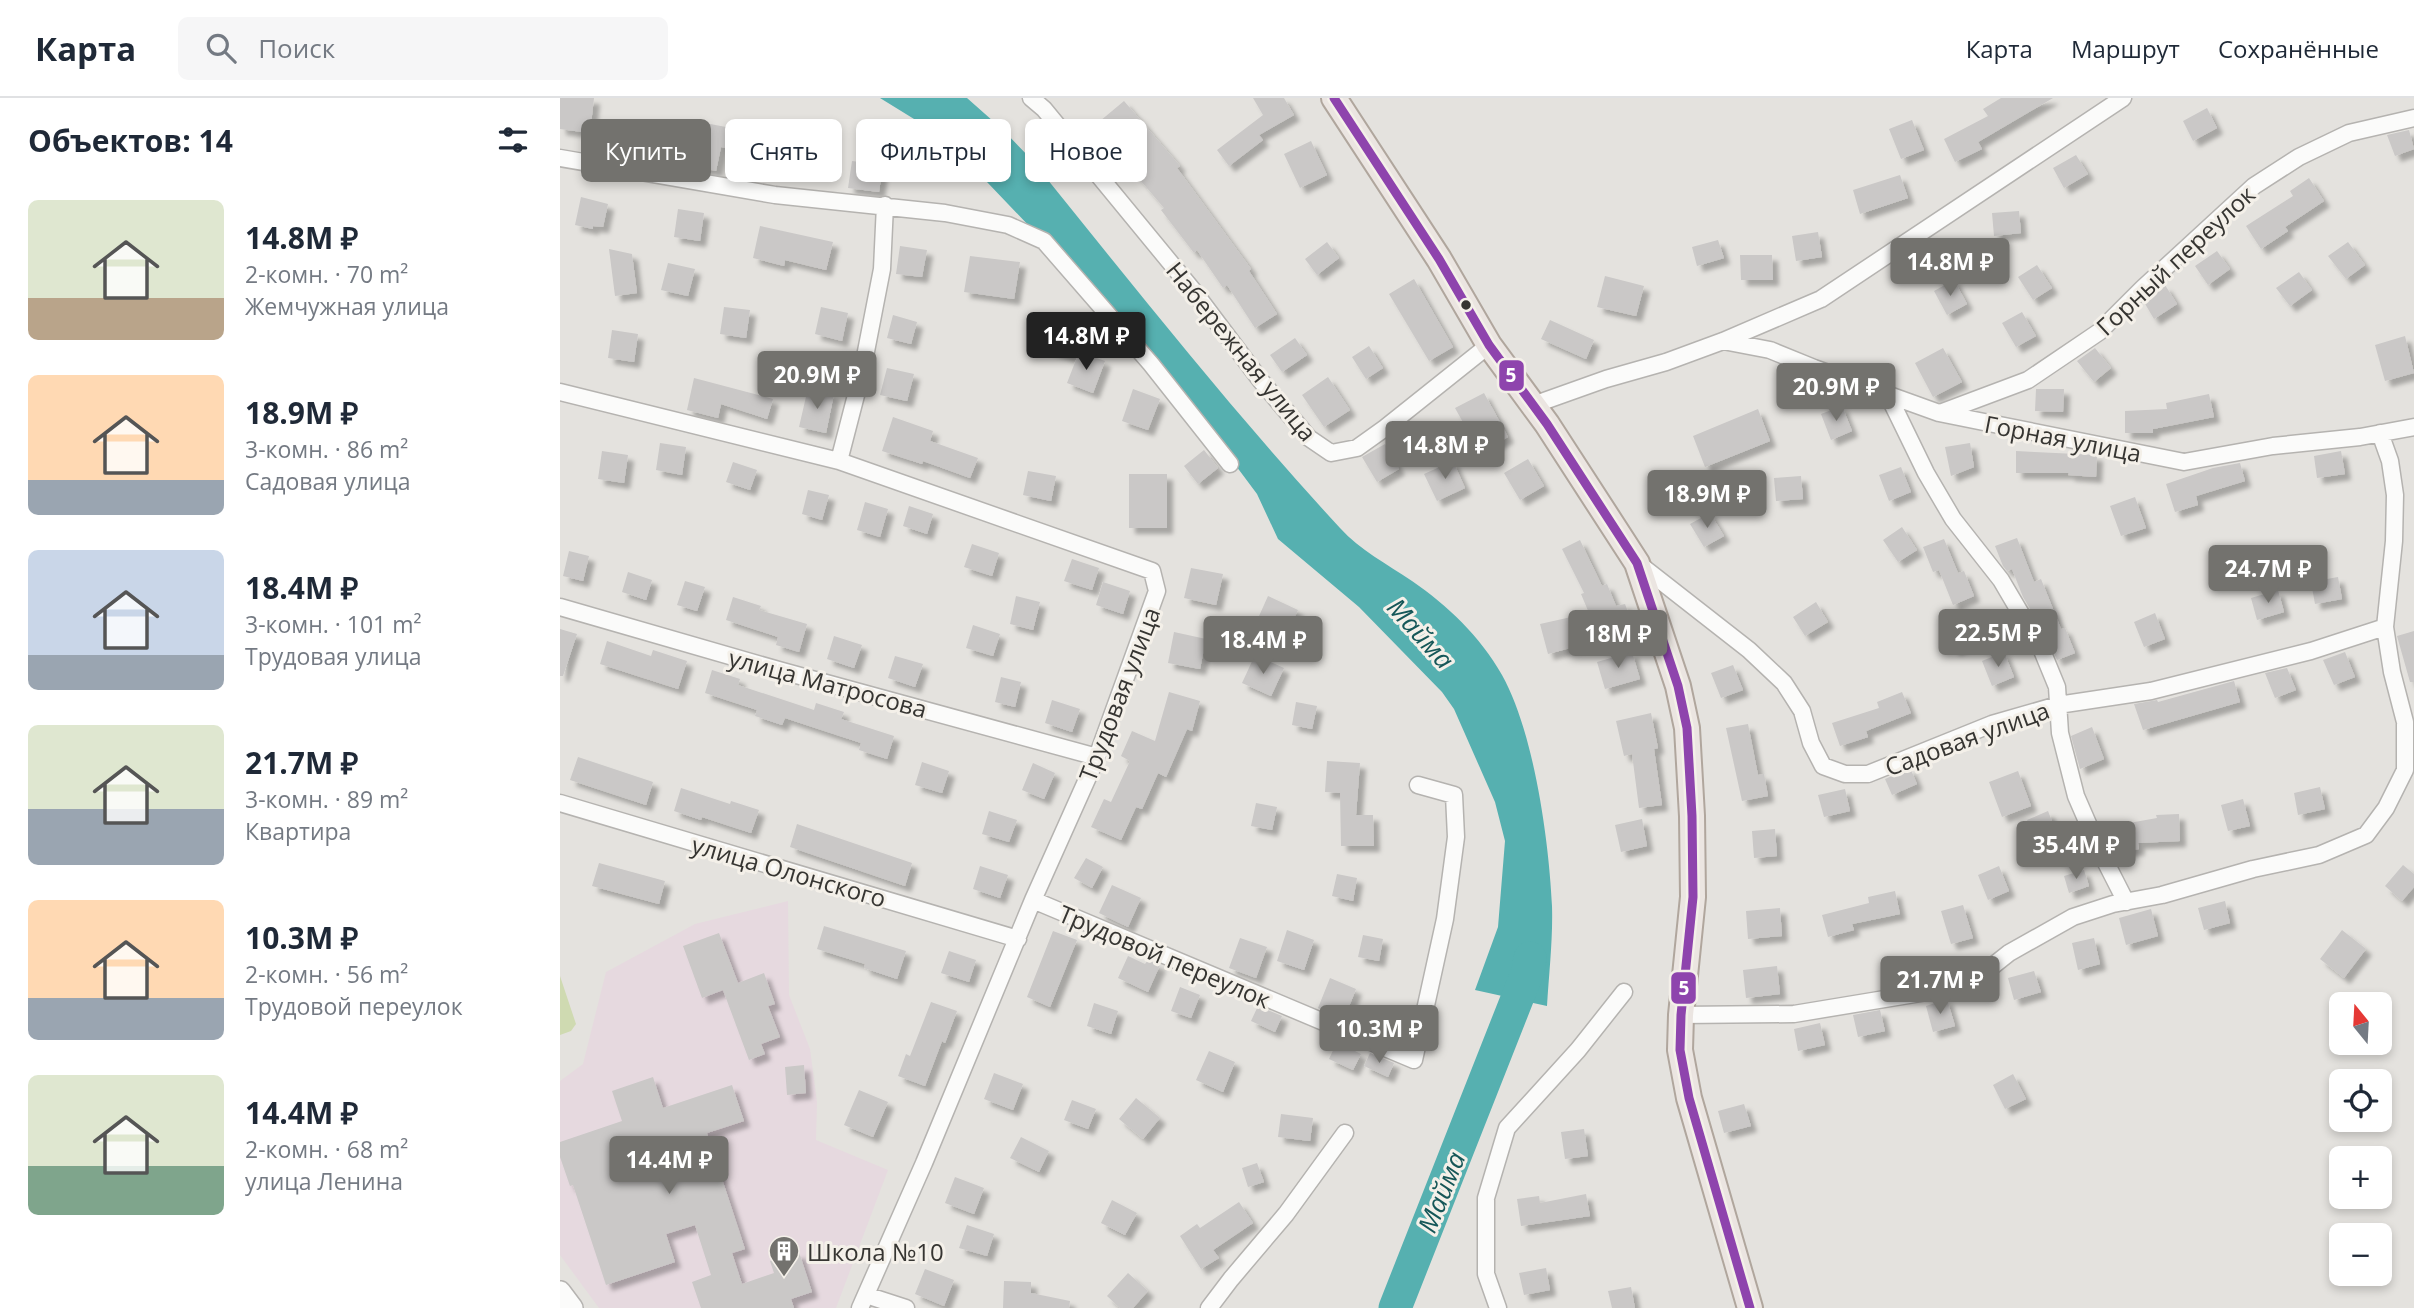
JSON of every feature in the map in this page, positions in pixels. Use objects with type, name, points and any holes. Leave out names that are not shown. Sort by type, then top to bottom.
[{"type":"main road","points":[[1334,98],[1439,259],[1489,345],[1533,405],[1637,563],[1678,685],[1687,728],[1693,897],[1681,1015],[1681,1050],[1689,1098],[1750,1308]]},
{"type":"street","name":"Набережная улица","points":[[1031,98],[1044,109],[1192,289],[1261,381],[1309,438],[1331,453],[1357,448],[1489,345]]},
{"type":"street","points":[[1533,405],[1606,379],[1666,362],[1821,299],[2123,98]]},
{"type":"street","name":"Горный переулок","points":[[1939,413],[2028,380],[2099,332],[2254,186],[2299,157],[2349,133],[2414,118]]},
{"type":"street","points":[[560,158],[775,195],[945,213],[1007,225],[1044,241],[1151,364],[1230,464]]},
{"type":"street","points":[[839,461],[862,372],[882,269],[885,205]]},
{"type":"street","name":"Горная улица","points":[[1723,341],[1770,350],[1814,369],[1939,413],[2184,462],[2273,446],[2414,428]]},
{"type":"street","name":"Трудовая улица","points":[[560,392],[839,461],[1152,571],[1157,591],[1097,757],[1033,900],[863,1301]]},
{"type":"street","points":[[1888,395],[1926,473],[1953,519],[2001,580],[2023,614],[2040,648],[2057,687],[2060,733],[2076,796],[2126,902]]},
{"type":"street","points":[[1681,1015],[1794,1014],[1927,992],[1980,976],[2009,953],[2073,917],[2253,869],[2319,855],[2366,835],[2386,808],[2405,770],[2405,722],[2392,672],[2385,626],[2394,541],[2395,495],[2389,461],[2380,433]]},
{"type":"street","name":"Садовая улица","points":[[1637,563],[1749,650],[1784,682],[1802,711],[1811,743],[1823,766],[1845,774],[1868,774],[1992,724],[2058,705],[2151,691],[2311,651],[2385,626]]},
{"type":"street","name":"улица Матросова","points":[[560,607],[1097,757]]},
{"type":"street","name":"Трудовой переулок","points":[[1033,900],[1414,1060],[1445,919],[1456,836],[1454,795],[1418,785]]},
{"type":"street","name":"улица Олонского","points":[[560,803],[1018,939]]},
{"type":"street","points":[[1498,1308],[1486,1274],[1486,1198],[1507,1128],[1578,1050],[1624,992]]},
{"type":"street","points":[[1209,1308],[1286,1214],[1345,1133]]},
{"type":"street","points":[[560,1292],[572,1308]]},
{"type":"street","points":[[863,1301],[906,1308]]},
{"type":"shaded area","points":[[788,901],[789,995],[810,1049],[817,1102],[816,1140],[888,1170],[836,1308],[599,1308],[560,1255],[560,1081],[583,1064],[606,972],[695,924]]},
{"type":"green space","points":[[560,976],[576,1024],[571,1031],[560,1035]]},
{"type":"water","points":[[880,98],[967,98],[991,119],[914,119]]},
{"type":"water","points":[[1011,138],[1025,153],[1025,182],[1049,182],[1221,392],[1340,528],[1365,550],[1438,601],[1484,647],[1502,675],[1523,726],[1543,819],[1552,906],[1547,1006],[1475,990],[1498,927],[1505,841],[1495,802],[1454,709],[1442,692],[1359,607],[1278,539],[1257,494],[1157,360],[987,182],[1011,182]]},
{"type":"building","points":[[560,98],[594,98],[592,119],[581,119],[581,132],[560,129]]},
{"type":"building","points":[[1253,98],[1284,98],[1294,115],[1259,135],[1263,140],[1229,166],[1217,150],[1263,115]]},
{"type":"building","points":[[2001,98],[2053,98],[1978,142],[1982,149],[1955,162],[1944,139],[1988,116],[1983,109]]},
{"type":"building","points":[[1124,101],[1140,119],[1102,119]]},
{"type":"building","points":[[2207,108],[2217,128],[2193,141],[2183,121]]},
{"type":"building","points":[[1912,120],[1924,150],[1901,159],[1889,129]]},
{"type":"building","points":[[711,124],[725,127],[725,148],[721,147],[716,171],[711,170]]},
{"type":"building","points":[[1147,128],[1180,166],[1177,168],[1251,269],[1249,271],[1277,314],[1255,328],[1227,285],[1223,288],[1197,250],[1194,253],[1161,210],[1164,208],[1142,182],[1147,182]]},
{"type":"building","points":[[2409,130],[2414,149],[2395,156],[2387,135]]},
{"type":"building","points":[[1311,141],[1327,175],[1300,188],[1284,154]]},
{"type":"building","points":[[2076,155],[2088,174],[2064,188],[2053,168]]},
{"type":"building","points":[[852,161],[856,162],[856,182],[880,182],[879,192],[848,188]]},
{"type":"building","points":[[1900,175],[1908,198],[1860,214],[1853,190]]},
{"type":"building","points":[[2309,178],[2324,201],[2285,227],[2288,231],[2261,249],[2246,226],[2293,196],[2290,191]]},
{"type":"building","points":[[581,197],[608,204],[603,227],[593,226],[593,229],[575,225]]},
{"type":"building","points":[[678,209],[704,213],[700,241],[674,237]]},
{"type":"building","points":[[2019,211],[2021,233],[1994,236],[1992,213]]},
{"type":"building","points":[[760,226],[833,242],[826,270],[785,260],[784,266],[753,258]]},
{"type":"building","points":[[1818,232],[1822,257],[1796,261],[1792,236]]},
{"type":"building","points":[[1718,240],[1724,258],[1697,266],[1692,247]]},
{"type":"building","points":[[1327,242],[1339,258],[1317,275],[1305,259]]},
{"type":"building","points":[[2348,242],[2365,265],[2346,279],[2328,256]]},
{"type":"building","points":[[900,246],[927,250],[922,277],[896,274]]},
{"type":"building","points":[[609,249],[632,254],[637,293],[615,296]]},
{"type":"building","points":[[2217,251],[2230,269],[2208,285],[2195,266]]},
{"type":"building","points":[[1740,255],[1772,255],[1773,280],[1741,280]]},
{"type":"building","points":[[970,256],[1020,262],[1014,299],[964,292]]},
{"type":"building","points":[[668,263],[695,269],[688,296],[661,290]]},
{"type":"building","points":[[2037,265],[2052,288],[2033,300],[2018,277]]},
{"type":"building","points":[[2299,272],[2312,290],[2290,306],[2276,288]]},
{"type":"building","points":[[1605,276],[1644,286],[1636,316],[1597,307]]},
{"type":"building","points":[[1414,279],[1453,347],[1429,361],[1389,294]]},
{"type":"building","points":[[1954,280],[1967,304],[1947,315],[1934,291]]},
{"type":"building","points":[[2165,285],[2177,304],[2154,319],[2144,302]]},
{"type":"building","points":[[724,307],[750,310],[746,338],[720,334]]},
{"type":"building","points":[[821,307],[848,313],[842,341],[815,334]]},
{"type":"building","points":[[2022,312],[2036,336],[2016,347],[2002,323]]},
{"type":"building","points":[[893,315],[917,322],[911,344],[887,338]]},
{"type":"building","points":[[1056,316],[1081,325],[1070,357],[1044,348]]},
{"type":"building","points":[[1550,320],[1594,340],[1586,359],[1541,339]]},
{"type":"building","points":[[612,330],[638,334],[634,362],[608,358]]},
{"type":"building","points":[[2405,336],[2414,373],[2385,381],[2375,345]]},
{"type":"building","points":[[1295,338],[1307,355],[1282,372],[1270,355]]},
{"type":"building","points":[[1369,346],[1383,368],[1366,379],[1352,357]]},
{"type":"building","points":[[1943,348],[1962,382],[1933,397],[1915,363]]},
{"type":"building","points":[[2095,348],[2111,368],[2094,382],[2077,361]]},
{"type":"building","points":[[1079,352],[1105,361],[1093,393],[1067,383]]},
{"type":"building","points":[[887,368],[914,374],[907,401],[880,395]]},
{"type":"building","points":[[1328,377],[1350,410],[1324,427],[1302,395]]},
{"type":"building","points":[[694,378],[773,399],[767,419],[721,404],[718,418],[687,410]]},
{"type":"building","points":[[808,388],[834,394],[826,433],[799,427]]},
{"type":"building","points":[[1133,389],[1160,399],[1148,430],[1122,421]]},
{"type":"building","points":[[2036,389],[2064,389],[2063,412],[2035,411]]},
{"type":"building","points":[[1484,393],[1508,437],[1480,453],[1455,408]]},
{"type":"building","points":[[2209,394],[2214,417],[2153,429],[2153,433],[2125,433],[2125,411],[2167,409],[2166,403]]},
{"type":"building","points":[[1842,406],[1852,431],[1831,440],[1821,414]]},
{"type":"building","points":[[1758,409],[1770,441],[1705,467],[1693,436]]},
{"type":"building","points":[[893,417],[933,431],[930,441],[978,458],[970,478],[923,461],[922,464],[882,451]]},
{"type":"building","points":[[660,443],[686,447],[682,475],[656,470]]},
{"type":"building","points":[[1970,443],[1974,467],[1951,476],[1945,447]]},
{"type":"building","points":[[1385,444],[1399,469],[1377,482],[1362,457]]},
{"type":"building","points":[[1204,450],[1218,468],[1198,484],[1184,466]]},
{"type":"building","points":[[602,451],[628,455],[624,483],[598,479]]},
{"type":"building","points":[[2016,451],[2097,455],[2096,477],[2068,475],[2069,473],[2016,473]]},
{"type":"building","points":[[2341,451],[2345,474],[2317,478],[2314,456]]},
{"type":"building","points":[[1528,459],[1544,486],[1520,500],[1504,473]]},
{"type":"building","points":[[1453,461],[1465,488],[1437,501],[1424,474]]},
{"type":"building","points":[[733,462],[757,470],[750,490],[726,482]]},
{"type":"building","points":[[2240,463],[2245,481],[2196,496],[2198,505],[2175,512],[2166,484],[2213,468]]},
{"type":"building","points":[[1901,467],[1911,492],[1889,501],[1879,475]]},
{"type":"building","points":[[1028,471],[1056,476],[1051,501],[1023,495]]},
{"type":"building","points":[[1129,474],[1167,474],[1167,528],[1129,528]]},
{"type":"building","points":[[1801,476],[1803,499],[1776,501],[1774,478]]},
{"type":"building","points":[[808,490],[829,495],[822,520],[802,514]]},
{"type":"building","points":[[2135,497],[2146,528],[2121,536],[2110,506]]},
{"type":"building","points":[[865,502],[888,509],[880,537],[857,530]]},
{"type":"building","points":[[909,506],[933,514],[927,534],[903,526]]},
{"type":"building","points":[[1710,513],[1724,536],[1704,547],[1690,524]]},
{"type":"building","points":[[1902,527],[1917,550],[1898,562],[1883,540]]},
{"type":"building","points":[[2017,538],[2034,582],[2041,579],[2061,629],[2065,628],[2075,653],[2057,660],[2034,611],[2032,612],[2023,597],[2012,569],[2007,571],[2003,566],[1995,546]]},
{"type":"building","points":[[1944,539],[1958,573],[1964,571],[1974,596],[1953,605],[1939,570],[1933,572],[1923,547]]},
{"type":"building","points":[[1580,540],[1602,586],[1607,584],[1616,606],[1625,604],[1628,612],[1581,631],[1585,644],[1548,654],[1540,624],[1589,613],[1581,594],[1584,593],[1562,549]]},
{"type":"building","points":[[972,544],[999,553],[992,576],[964,567]]},
{"type":"building","points":[[569,551],[589,556],[583,581],[563,576]]},
{"type":"building","points":[[1072,559],[1099,568],[1092,590],[1064,581]]},
{"type":"building","points":[[1191,568],[1223,574],[1216,605],[1184,598]]},
{"type":"building","points":[[628,572],[652,580],[646,600],[622,592]]},
{"type":"building","points":[[2338,577],[2342,599],[2315,604],[2311,582]]},
{"type":"building","points":[[685,581],[705,587],[697,611],[677,605]]},
{"type":"building","points":[[1103,582],[1130,591],[1123,614],[1096,605]]},
{"type":"building","points":[[2278,590],[2284,612],[2257,620],[2251,598]]},
{"type":"building","points":[[1016,596],[1040,602],[1033,630],[1010,624]]},
{"type":"building","points":[[1268,596],[1298,610],[1285,638],[1255,625]]},
{"type":"building","points":[[733,597],[761,606],[759,610],[807,624],[799,652],[776,645],[778,637],[726,620]]},
{"type":"building","points":[[1816,602],[1828,622],[1805,636],[1793,617]]},
{"type":"building","points":[[2155,613],[2165,639],[2144,647],[2134,622]]},
{"type":"building","points":[[1963,623],[1971,643],[1954,650],[1946,630]]},
{"type":"building","points":[[973,625],[1000,634],[993,656],[966,648]]},
{"type":"building","points":[[560,629],[577,634],[563,676],[560,676]]},
{"type":"building","points":[[2414,631],[2414,682],[2410,682],[2397,636]]},
{"type":"building","points":[[1174,632],[1206,639],[1200,669],[1168,663]]},
{"type":"building","points":[[834,636],[862,645],[854,668],[827,659]]},
{"type":"building","points":[[607,641],[651,656],[653,650],[687,661],[678,689],[600,664]]},
{"type":"building","points":[[1632,652],[1640,679],[1605,689],[1597,662]]},
{"type":"building","points":[[2004,652],[2014,677],[1992,686],[1982,661]]},
{"type":"building","points":[[2345,652],[2355,677],[2334,685],[2323,660]]},
{"type":"building","points":[[1255,655],[1284,668],[1271,696],[1242,683]]},
{"type":"building","points":[[895,656],[923,664],[915,687],[888,678]]},
{"type":"building","points":[[1733,665],[1743,690],[1721,698],[1711,673]]},
{"type":"building","points":[[2287,668],[2296,690],[2275,698],[2265,673]]},
{"type":"building","points":[[712,670],[740,679],[738,685],[814,710],[816,703],[844,712],[841,719],[894,736],[887,759],[859,750],[861,743],[785,718],[782,725],[755,716],[757,710],[705,693]]},
{"type":"building","points":[[1001,677],[1021,682],[1015,707],[995,702]]},
{"type":"building","points":[[2234,681],[2240,702],[2143,730],[2134,704],[2158,702]]},
{"type":"building","points":[[1169,692],[1200,701],[1192,731],[1187,729],[1166,777],[1158,773],[1142,809],[1136,807],[1121,840],[1091,827],[1104,799],[1111,802],[1130,761],[1121,756],[1132,731],[1155,741]]},
{"type":"building","points":[[1902,692],[1911,713],[1866,731],[1868,737],[1840,746],[1832,723],[1879,708],[1877,702]]},
{"type":"building","points":[[1052,700],[1080,709],[1072,732],[1045,723]]},
{"type":"building","points":[[1296,702],[1317,706],[1312,729],[1292,725]]},
{"type":"building","points":[[1651,713],[1658,748],[1654,749],[1662,805],[1639,808],[1632,754],[1624,756],[1616,721]]},
{"type":"building","points":[[1748,724],[1758,775],[1764,774],[1768,796],[1742,801],[1726,728]]},
{"type":"building","points":[[2092,727],[2104,759],[2080,769],[2071,736]]},
{"type":"building","points":[[578,757],[653,782],[646,805],[570,780]]},
{"type":"building","points":[[1327,761],[1360,763],[1356,815],[1373,815],[1374,846],[1341,846],[1340,793],[1325,792]]},
{"type":"building","points":[[922,762],[949,771],[942,793],[915,785]]},
{"type":"building","points":[[1033,763],[1055,773],[1044,799],[1022,790]]},
{"type":"building","points":[[1910,768],[1917,784],[1892,795],[1885,779]]},
{"type":"building","points":[[2018,771],[2031,806],[2002,817],[1989,782]]},
{"type":"building","points":[[2320,787],[2325,809],[2298,815],[2294,793]]},
{"type":"building","points":[[681,788],[759,810],[751,833],[674,811]]},
{"type":"building","points":[[1845,789],[1850,811],[1824,817],[1818,795]]},
{"type":"building","points":[[2243,799],[2250,826],[2228,831],[2221,805]]},
{"type":"building","points":[[1256,803],[1277,807],[1272,830],[1251,826]]},
{"type":"building","points":[[989,811],[1017,820],[1009,842],[982,834]]},
{"type":"building","points":[[2048,811],[2058,837],[2037,845],[2027,820]]},
{"type":"building","points":[[2179,814],[2180,841],[2138,843],[2139,849],[2117,853],[2112,826],[2157,818],[2156,815]]},
{"type":"building","points":[[1642,819],[1647,846],[1621,852],[1615,825]]},
{"type":"building","points":[[797,824],[912,863],[905,886],[790,847]]},
{"type":"building","points":[[1775,829],[1777,856],[1754,858],[1752,831]]},
{"type":"building","points":[[1086,858],[1103,867],[1092,888],[1074,878]]},
{"type":"building","points":[[599,863],[665,881],[659,904],[592,886]]},
{"type":"building","points":[[2403,865],[2414,874],[2414,887],[2402,901],[2385,886]]},
{"type":"building","points":[[980,866],[1008,875],[1000,898],[973,889]]},
{"type":"building","points":[[1999,866],[2009,891],[1988,900],[1978,875]]},
{"type":"building","points":[[2084,870],[2089,886],[2069,893],[2064,876]]},
{"type":"building","points":[[1337,874],[1357,878],[1353,901],[1332,896]]},
{"type":"building","points":[[1112,885],[1141,898],[1128,927],[1099,913]]},
{"type":"building","points":[[1895,891],[1900,914],[1852,924],[1854,930],[1828,937],[1822,915],[1869,903],[1868,897]]},
{"type":"building","points":[[2225,901],[2230,923],[2204,930],[2198,908]]},
{"type":"building","points":[[1963,905],[1973,938],[1951,944],[1941,911]]},
{"type":"building","points":[[1780,908],[1782,936],[1748,939],[1746,911]]},
{"type":"building","points":[[2151,909],[2158,936],[2126,945],[2119,918]]},
{"type":"building","points":[[824,926],[906,951],[897,979],[864,968],[865,964],[817,949]]},
{"type":"building","points":[[1287,930],[1314,940],[1304,970],[1277,961]]},
{"type":"building","points":[[2342,930],[2366,949],[2344,978],[2320,959]]},
{"type":"building","points":[[1053,931],[1077,940],[1050,1007],[1027,997]]},
{"type":"building","points":[[719,933],[738,983],[764,973],[775,1004],[768,1006],[780,1037],[761,1044],[765,1054],[749,1060],[723,990],[702,998],[683,946]]},
{"type":"building","points":[[1363,935],[1383,939],[1379,961],[1358,957]]},
{"type":"building","points":[[1240,938],[1267,947],[1256,978],[1229,968]]},
{"type":"building","points":[[2094,938],[2100,964],[2078,970],[2072,943]]},
{"type":"building","points":[[949,951],[976,960],[969,982],[941,973]]},
{"type":"building","points":[[1128,956],[1145,964],[1148,960],[1160,965],[1148,992],[1118,978]]},
{"type":"building","points":[[1777,966],[1780,994],[1746,998],[1743,970]]},
{"type":"building","points":[[2034,971],[2041,992],[2014,1000],[2008,978]]},
{"type":"building","points":[[1330,978],[1356,989],[1344,1019],[1318,1008]]},
{"type":"building","points":[[1180,987],[1200,995],[1191,1018],[1171,1011]]},
{"type":"building","points":[[1947,999],[1955,1026],[1933,1032],[1926,1006]]},
{"type":"building","points":[[931,1002],[957,1011],[925,1086],[898,1076],[906,1054],[910,1056]]},
{"type":"building","points":[[1094,1003],[1118,1011],[1111,1034],[1087,1026]]},
{"type":"building","points":[[1258,1006],[1282,1016],[1275,1032],[1251,1021]]},
{"type":"building","points":[[1880,1010],[1885,1031],[1858,1037],[1853,1015]]},
{"type":"building","points":[[1820,1023],[1825,1045],[1798,1051],[1794,1029]]},
{"type":"building","points":[[1337,1042],[1361,1054],[1353,1070],[1329,1059]]},
{"type":"building","points":[[1209,1051],[1235,1062],[1223,1092],[1196,1080]]},
{"type":"building","points":[[1370,1053],[1394,1063],[1388,1077],[1364,1066]]},
{"type":"building","points":[[804,1065],[806,1093],[787,1095],[785,1067]]},
{"type":"building","points":[[994,1073],[1023,1084],[1013,1110],[984,1099]]},
{"type":"building","points":[[2013,1074],[2026,1099],[2005,1109],[1993,1085]]},
{"type":"building","points":[[653,1077],[663,1108],[732,1085],[744,1121],[707,1133],[745,1249],[732,1253],[742,1284],[774,1273],[770,1261],[799,1252],[812,1292],[791,1299],[794,1308],[701,1308],[692,1282],[711,1275],[695,1225],[666,1234],[675,1262],[606,1285],[573,1185],[570,1186],[560,1157],[560,1142],[622,1121],[612,1091]]},
{"type":"building","points":[[859,1090],[888,1102],[873,1137],[844,1125]]},
{"type":"building","points":[[1136,1098],[1160,1118],[1143,1139],[1119,1119]]},
{"type":"building","points":[[1072,1100],[1096,1109],[1088,1129],[1064,1120]]},
{"type":"building","points":[[1744,1104],[1751,1126],[1724,1133],[1718,1111]]},
{"type":"building","points":[[1281,1114],[1313,1118],[1310,1141],[1278,1137]]},
{"type":"building","points":[[1584,1129],[1588,1156],[1565,1159],[1561,1132]]},
{"type":"building","points":[[1021,1137],[1049,1151],[1039,1172],[1010,1158]]},
{"type":"building","points":[[1257,1163],[1264,1182],[1248,1187],[1242,1168]]},
{"type":"building","points":[[955,1177],[984,1188],[974,1214],[945,1203]]},
{"type":"building","points":[[1586,1194],[1590,1216],[1521,1226],[1517,1199],[1539,1196],[1540,1203]]},
{"type":"building","points":[[1112,1200],[1137,1213],[1125,1235],[1101,1223]]},
{"type":"building","points":[[1239,1202],[1253,1223],[1213,1250],[1219,1258],[1201,1269],[1180,1236],[1197,1224],[1200,1228]]},
{"type":"building","points":[[967,1225],[994,1234],[987,1256],[959,1248]]},
{"type":"building","points":[[1546,1268],[1550,1290],[1524,1295],[1519,1273]]},
{"type":"building","points":[[925,1269],[954,1280],[944,1306],[915,1294]]},
{"type":"building","points":[[1128,1273],[1148,1291],[1133,1308],[1120,1308],[1107,1296]]},
{"type":"building","points":[[1004,1281],[1031,1282],[1031,1293],[1070,1301],[1069,1308],[1003,1308]]},
{"type":"building","points":[[1631,1287],[1635,1308],[1612,1308],[1608,1291]]},
{"type":"waterway","name":"Майма","points":[[1395,1308],[1528,971],[1530,958]]},
{"type":"transit line","name":"5","points":[[1334,98],[1439,259],[1489,345],[1547,424],[1637,563],[1678,686],[1687,728],[1693,897],[1680,1050],[1689,1098],[1750,1308]]},
{"type":"place","name":"Школа №10","points":[[784,1278]]}]
